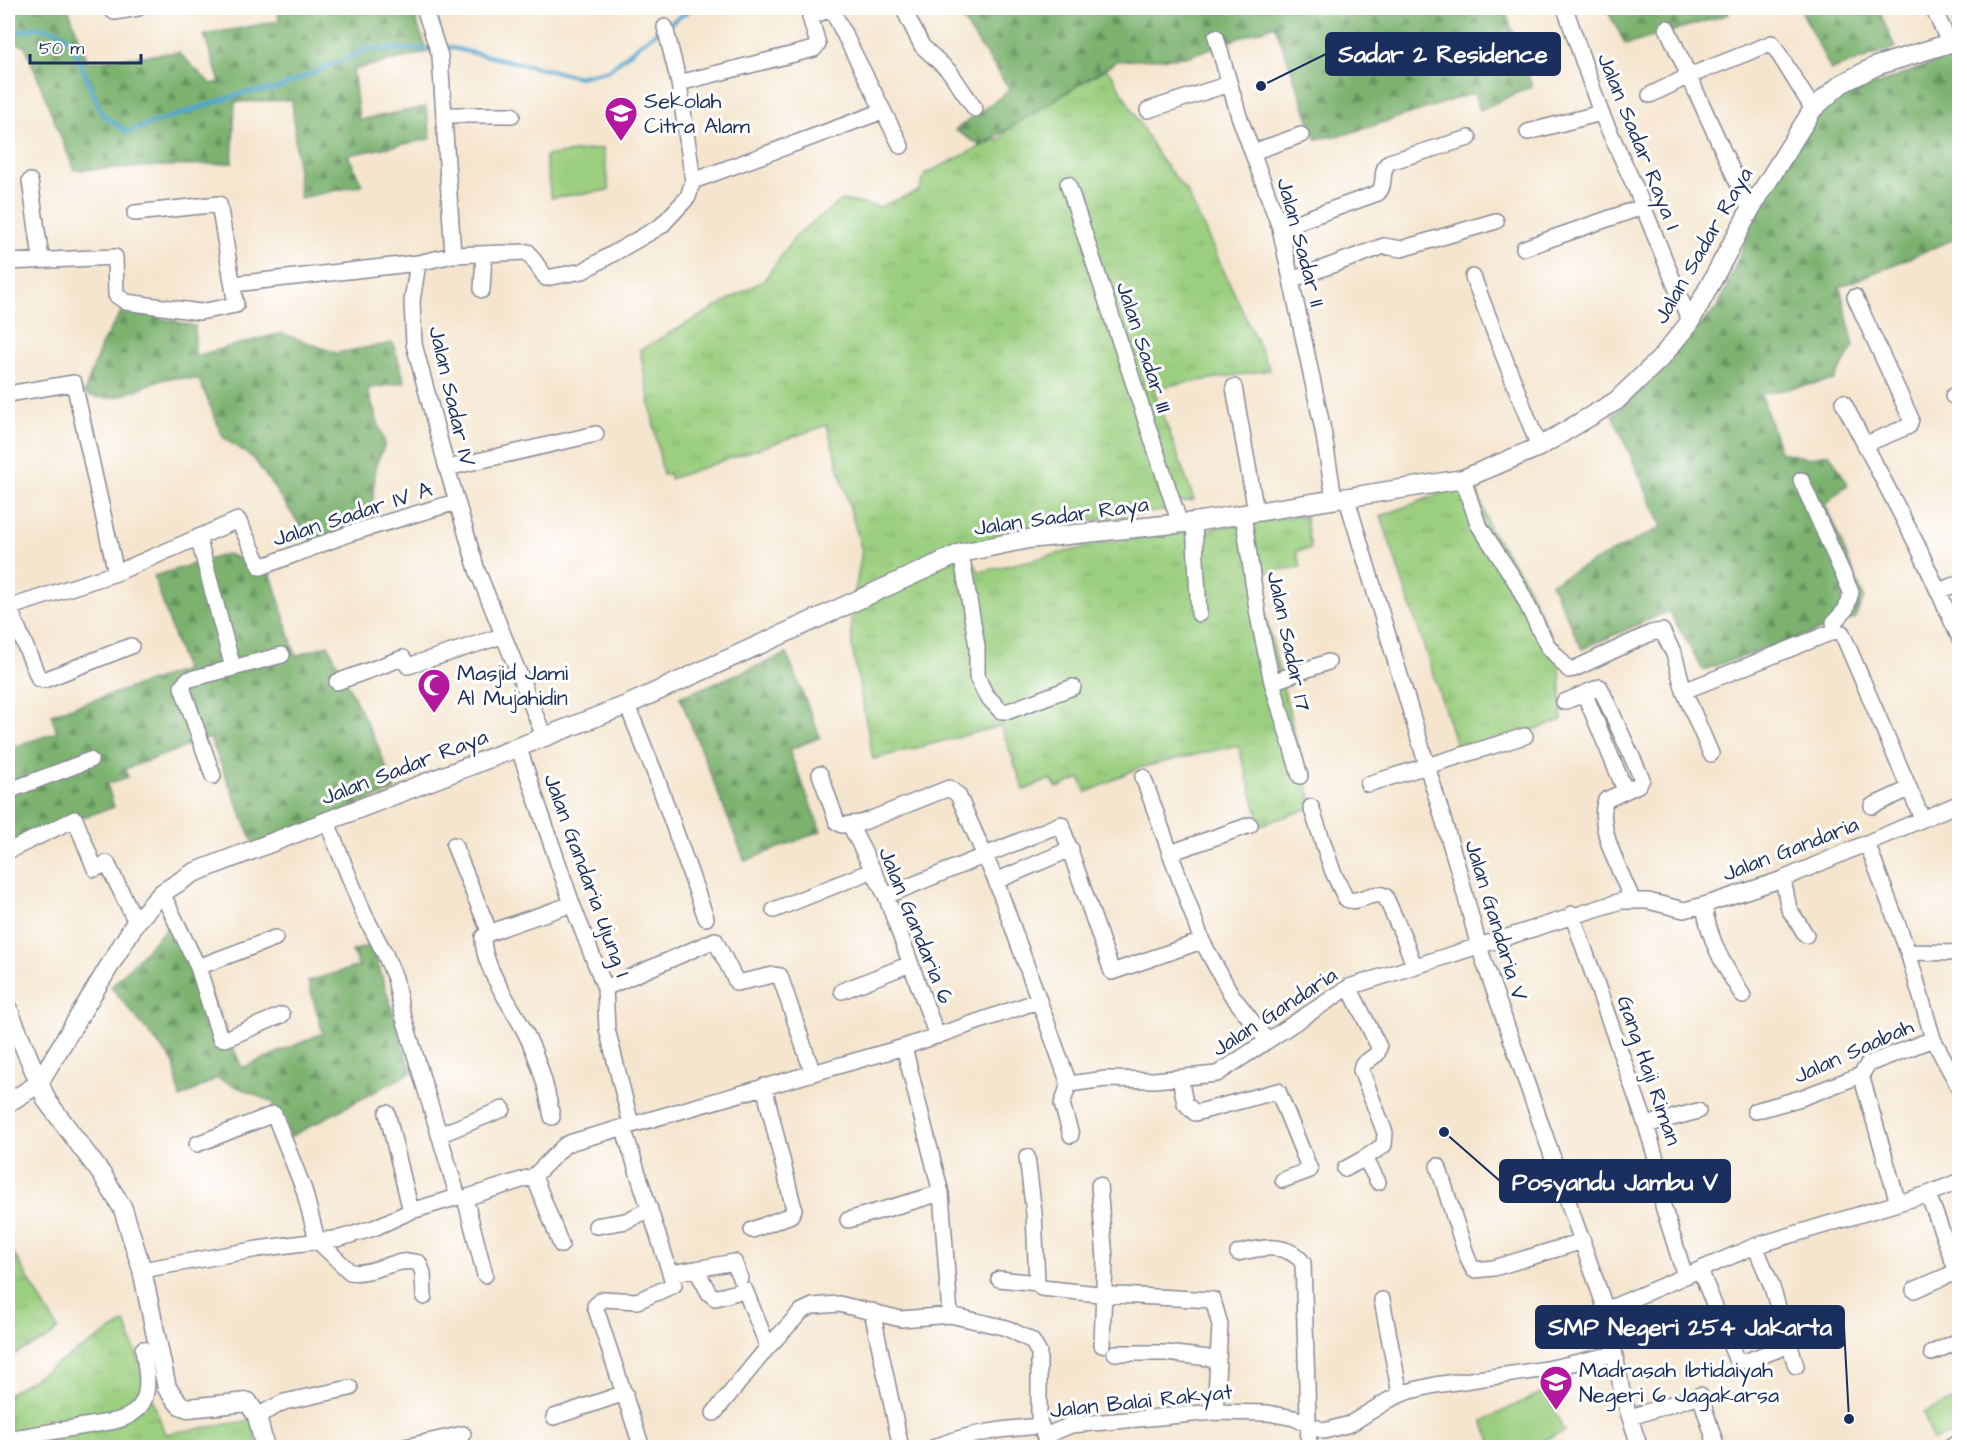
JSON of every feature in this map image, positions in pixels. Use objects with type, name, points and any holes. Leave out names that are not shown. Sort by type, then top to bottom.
[{"type":"street","points":[[112,10],[138,8]]},
{"type":"street","points":[[424,8],[440,56],[446,115],[453,255]]},
{"type":"street","points":[[679,83],[814,49],[818,44],[810,17],[832,8],[901,146]]},
{"type":"street","points":[[903,8],[922,46],[950,72],[975,109]]},
{"type":"street","name":"Jalan Sadar Raya I","points":[[1565,8],[1600,114],[1690,322]]},
{"type":"street","points":[[1933,8],[1954,41]]},
{"type":"street","points":[[234,284],[418,263],[453,255],[528,252],[546,278],[583,271],[661,226],[688,197],[693,181],[679,83],[665,27]]},
{"type":"street","points":[[1667,28],[1750,210]]},
{"type":"street","name":"Jalan Sadar II","points":[[1216,37],[1229,84],[1280,228],[1323,430],[1340,497]]},
{"type":"street","name":"Jalan Sadar Raya","points":[[8,1103],[38,1084],[136,922],[162,893],[193,873],[627,705],[848,597],[961,553],[1028,538],[1187,523],[1463,479],[1539,447],[1616,401],[1660,359],[1690,322],[1750,210],[1813,109],[1841,84],[1876,66],[1954,41]]},
{"type":"street","points":[[1650,95],[1689,76],[1772,43],[1813,109]]},
{"type":"street","points":[[1149,110],[1229,84]]},
{"type":"street","points":[[693,181],[884,111]]},
{"type":"street","points":[[1528,132],[1600,114]]},
{"type":"street","points":[[446,115],[512,115]]},
{"type":"street","points":[[1253,152],[1301,135]]},
{"type":"street","points":[[1280,228],[1378,193],[1383,187],[1383,169],[1389,162],[1469,138]]},
{"type":"street","points":[[30,181],[41,258]]},
{"type":"street","name":"Jalan Sadar III","points":[[1068,183],[1187,523],[1199,614]]},
{"type":"street","points":[[8,262],[41,258],[115,257],[116,295],[126,302],[200,312],[236,305],[219,204],[135,213]]},
{"type":"street","points":[[1524,248],[1642,207]]},
{"type":"street","points":[[1291,280],[1384,246],[1401,249],[1496,222]]},
{"type":"street","points":[[482,290],[484,254]]},
{"type":"street","name":"Jalan Sadar IV","points":[[418,263],[412,301],[414,344],[456,502],[477,570],[544,736]]},
{"type":"street","points":[[1473,277],[1539,447]]},
{"type":"street","points":[[1855,297],[1911,419],[1909,426],[1866,444]]},
{"type":"street","points":[[8,394],[73,382],[116,573]]},
{"type":"street","name":"Jalan Sadar 17","points":[[1234,387],[1258,616],[1272,682],[1300,776]]},
{"type":"street","points":[[1843,402],[1938,591],[1959,639]]},
{"type":"street","points":[[447,468],[597,434]]},
{"type":"street","points":[[1463,479],[1478,524],[1516,582],[1547,645],[1563,665],[1569,670],[1574,669],[1652,633],[1662,631],[1676,659],[1684,691],[1710,754]]},
{"type":"street","points":[[1801,480],[1851,592],[1846,609],[1834,622],[1835,631],[1845,638],[1922,818]]},
{"type":"street","name":"Jalan Gandaria V","points":[[1340,497],[1459,872],[1479,946],[1606,1311],[1623,1397],[1640,1448]]},
{"type":"street","name":"Jalan Sadar IV A","points":[[198,537],[238,520],[261,567],[351,533],[456,502]]},
{"type":"street","points":[[131,646],[44,680],[39,679],[8,607],[116,573],[198,537],[233,668]]},
{"type":"street","points":[[961,553],[977,646],[977,677],[986,695],[1001,711],[1009,711],[1073,687]]},
{"type":"street","points":[[1938,591],[1959,583]]},
{"type":"street","points":[[1684,691],[1835,631]]},
{"type":"street","points":[[337,682],[403,658],[408,666],[502,636]]},
{"type":"street","points":[[213,776],[183,687],[188,680],[282,655]]},
{"type":"street","points":[[1272,682],[1328,662]]},
{"type":"street","points":[[1564,702],[1600,687],[1642,778],[1638,785],[1606,800],[1602,816],[1632,899]]},
{"type":"street","points":[[1585,695],[1625,790]]},
{"type":"street","points":[[627,705],[656,776],[706,918]]},
{"type":"street","points":[[1368,784],[1525,736]]},
{"type":"street","name":"Jalan Gandaria Ujung I","points":[[518,747],[572,904],[605,988],[607,1029],[627,1126],[650,1209],[672,1273]]},
{"type":"street","points":[[8,791],[90,760]]},
{"type":"street","name":"Jalan Gandaria 6","points":[[820,774],[837,822],[850,825],[885,896],[937,1036]]},
{"type":"street","points":[[1143,777],[1202,941],[1231,994],[1267,1041]]},
{"type":"street","points":[[850,825],[949,788],[958,795],[996,881],[1069,1084],[1062,1104],[1071,1135]]},
{"type":"street","points":[[1872,806],[1909,789]]},
{"type":"street","name":"Jalan Gandaria","points":[[1069,1084],[1106,1079],[1180,1078],[1217,1074],[1349,987],[1572,914],[1632,899],[1684,910],[1704,905],[1783,879],[1959,803]]},
{"type":"street","points":[[1311,807],[1333,872],[1346,899],[1354,901],[1376,894],[1385,896],[1404,938],[1413,966]]},
{"type":"street","points":[[8,851],[75,819],[95,869],[107,863],[136,922]]},
{"type":"street","points":[[327,822],[364,915],[386,954],[395,978],[401,1008],[439,1135],[462,1198],[484,1275]]},
{"type":"street","points":[[885,896],[1061,824],[1112,972],[1202,941]]},
{"type":"street","points":[[1170,853],[1250,825]]},
{"type":"street","points":[[1867,843],[1908,952],[1933,1039],[1959,1089]]},
{"type":"street","points":[[454,845],[489,932]]},
{"type":"street","points":[[996,881],[1071,849]]},
{"type":"street","points":[[774,910],[871,871]]},
{"type":"street","points":[[1783,879],[1789,909],[1806,935]]},
{"type":"street","points":[[162,893],[198,967],[220,1038],[225,1039],[282,1016]]},
{"type":"street","points":[[552,1117],[538,1060],[487,957],[483,937],[489,932],[504,929],[572,904]]},
{"type":"street","points":[[1704,905],[1707,930],[1714,947],[1743,996]]},
{"type":"street","name":"Gang Haji Riman","points":[[1572,914],[1646,1125],[1660,1176],[1663,1206],[1692,1273]]},
{"type":"street","points":[[198,967],[275,938]]},
{"type":"street","points":[[605,988],[715,940],[737,983],[773,975],[780,976],[812,1071]]},
{"type":"street","points":[[1908,952],[1959,953]]},
{"type":"street","points":[[842,991],[910,964]]},
{"type":"street","points":[[1345,1169],[1384,1144],[1384,1133],[1361,1070],[1362,1065],[1377,1054],[1379,1047],[1349,987]]},
{"type":"street","points":[[142,1270],[317,1240],[341,1238],[367,1230],[411,1211],[534,1176],[565,1145],[812,1071],[904,1047],[1038,1001]]},
{"type":"street","points":[[8,1008],[38,1084],[103,1176],[123,1209],[142,1270],[167,1388],[174,1398],[188,1408],[243,1401],[252,1406],[257,1416],[265,1448]]},
{"type":"street","name":"Jalan Saabah","points":[[1755,1112],[1801,1098],[1861,1075],[1868,1064],[1933,1039]]},
{"type":"street","points":[[904,1047],[941,1193],[950,1315]]},
{"type":"street","points":[[1861,1075],[1898,1203]]},
{"type":"street","points":[[1180,1078],[1185,1103],[1195,1113],[1278,1091],[1310,1170],[1283,1180]]},
{"type":"street","points":[[752,1230],[791,1215],[794,1209],[764,1086]]},
{"type":"street","points":[[439,1135],[503,1109]]},
{"type":"street","points":[[1646,1125],[1698,1110]]},
{"type":"street","points":[[387,1113],[411,1211]]},
{"type":"street","points":[[197,1144],[274,1114],[304,1190],[317,1240],[350,1272],[365,1273],[407,1263],[419,1263],[423,1273],[424,1297]]},
{"type":"street","points":[[1027,1156],[1034,1213],[1037,1283],[1041,1288],[1104,1295],[1213,1300],[1220,1324],[1215,1412]]},
{"type":"street","points":[[1365,1158],[1378,1182]]},
{"type":"street","points":[[1438,1166],[1465,1244],[1468,1262],[1474,1270],[1494,1268],[1583,1241]]},
{"type":"street","points":[[534,1176],[561,1245]]},
{"type":"street","points":[[1606,1311],[1755,1246],[1928,1194],[1959,1181]]},
{"type":"street","points":[[1099,1185],[1105,1259],[1102,1345]]},
{"type":"street","points":[[848,1220],[941,1193]]},
{"type":"street","points":[[1914,1290],[1958,1276],[1928,1194]]},
{"type":"street","points":[[596,1226],[626,1221],[650,1209]]},
{"type":"street","points":[[1755,1246],[1771,1284],[1796,1366]]},
{"type":"street","points":[[1238,1253],[1270,1247],[1293,1254],[1303,1263],[1310,1448]]},
{"type":"street","points":[[642,1448],[597,1303],[614,1298],[637,1301],[671,1288],[674,1285],[672,1273],[734,1262],[740,1278]]},
{"type":"street","points":[[696,1269],[709,1293],[715,1298],[745,1290],[768,1347]]},
{"type":"street","points":[[1692,1273],[1736,1359],[1747,1361],[1790,1345]]},
{"type":"street","points":[[999,1279],[1037,1283]]},
{"type":"street","points":[[1382,1300],[1400,1394]]},
{"type":"street","name":"Jalan Balai Rakyat","points":[[714,1413],[768,1347],[802,1311],[826,1304],[872,1311],[901,1319],[950,1315],[1007,1328],[1032,1341],[1039,1353],[1044,1436],[1071,1425],[1215,1412],[1268,1413],[1308,1423]]},
{"type":"street","points":[[872,1311],[901,1448]]},
{"type":"street","points":[[1932,1353],[1959,1340]]},
{"type":"street","points":[[15,1442],[115,1421],[131,1415],[142,1404],[148,1383],[142,1349]]},
{"type":"street","points":[[1115,1353],[1166,1353],[1217,1359]]},
{"type":"street","points":[[1308,1423],[1324,1431],[1338,1428],[1360,1419],[1400,1394],[1435,1385],[1547,1369],[1614,1354]]},
{"type":"street","points":[[257,1416],[284,1402],[350,1388]]},
{"type":"street","points":[[554,1417],[625,1393]]},
{"type":"street","points":[[1631,1417],[1700,1395],[1717,1448]]},
{"type":"street","points":[[933,1448],[960,1437],[992,1431],[1044,1436]]},
{"type":"street","points":[[400,1448],[463,1434]]},
{"type":"street","points":[[1949,1448],[1959,1441]]},
{"type":"green space","points":[[8,8],[68,8],[88,62],[178,52],[211,84],[220,82],[204,35],[279,21],[278,8],[411,8],[428,52],[353,70],[359,120],[426,107],[431,139],[348,155],[362,185],[300,198],[292,100],[235,102],[232,163],[74,170],[25,46],[8,40]]},
{"type":"green space","points":[[962,8],[1504,8],[1532,86],[1480,110],[1474,93],[1347,134],[1316,139],[1275,25],[1186,57],[1117,61],[981,146],[955,130],[1010,90],[956,10]]},
{"type":"green space","points":[[1606,8],[1726,8],[1729,14],[1626,45]]},
{"type":"green space","points":[[1800,8],[1878,8],[1895,48],[1831,70]]},
{"type":"green space","points":[[1959,58],[1959,237],[1840,287],[1854,346],[1834,380],[1761,394],[1780,452],[1809,458],[1829,453],[1848,484],[1825,504],[1864,598],[1854,619],[1703,670],[1669,611],[1582,649],[1551,583],[1662,527],[1613,416],[1718,307],[1755,218],[1797,141],[1835,96],[1881,83],[1943,59]]},
{"type":"green space","points":[[1098,62],[1112,75],[1161,160],[1187,192],[1270,370],[1153,388],[1194,500],[1166,505],[1167,510],[1029,530],[964,551],[980,572],[1104,543],[1305,515],[1311,549],[1296,551],[1301,567],[1255,574],[1313,807],[1261,825],[1238,745],[1138,768],[1086,793],[1080,778],[1057,788],[1051,779],[1024,790],[1001,726],[873,759],[852,647],[851,615],[862,551],[827,425],[670,479],[669,473],[663,475],[640,350],[764,280],[797,234],[842,200],[879,207],[919,191],[925,174],[996,139],[1000,140],[1051,69]]},
{"type":"green space","points":[[603,148],[609,190],[551,198],[545,156]]},
{"type":"green space","points":[[123,309],[195,326],[195,356],[281,333],[336,353],[393,343],[405,382],[367,389],[385,444],[376,464],[371,519],[313,544],[254,459],[223,437],[199,379],[159,380],[128,393],[107,398],[84,393],[102,343]]},
{"type":"green space","points":[[1474,481],[1490,530],[1522,576],[1553,641],[1560,664],[1562,720],[1460,756],[1381,516]]},
{"type":"green space","points":[[227,554],[270,572],[296,656],[328,645],[377,744],[395,790],[255,847],[210,738],[125,769],[128,777],[107,784],[114,807],[8,842],[8,749],[57,732],[51,714],[185,670],[154,576]]},
{"type":"green space","points":[[787,654],[820,737],[789,750],[821,831],[745,861],[680,697]]},
{"type":"green space","points":[[177,917],[242,1068],[323,1033],[308,981],[359,966],[352,951],[372,945],[412,1072],[290,1137],[272,1102],[217,1078],[180,1098],[174,1063],[111,987]]},
{"type":"green space","points":[[8,1244],[58,1329],[49,1338],[8,1357]]},
{"type":"green space","points":[[125,1322],[165,1434],[252,1420],[258,1448],[8,1448],[8,1394]]},
{"type":"green space","points":[[1545,1391],[1564,1431],[1529,1447],[1494,1447],[1482,1421]]},
{"type":"green space","points":[[1959,1399],[1959,1431],[1933,1440],[1923,1412]]},
{"type":"waterway","points":[[448,47],[579,77],[609,70],[645,40],[693,8]]},
{"type":"waterway","points":[[8,36],[34,28],[50,29],[65,36],[72,43],[102,114],[127,132],[243,93],[276,89],[368,49],[429,49]]},
{"type":"place","name":"Sadar 2 Residence","points":[[1261,86]]},
{"type":"place","name":"Sekolah Citra Alam","points":[[621,142]]},
{"type":"place","name":"Masjid Jami Al Mujahidin","points":[[434,714]]},
{"type":"place","name":"Posyandu Jambu V","points":[[1444,1132]]},
{"type":"place","name":"Madrasah Ibtidaiyah Negeri 6 Jagakarsa","points":[[1556,1411]]},
{"type":"place","name":"SMP Negeri 254 Jakarta","points":[[1849,1419]]}]
